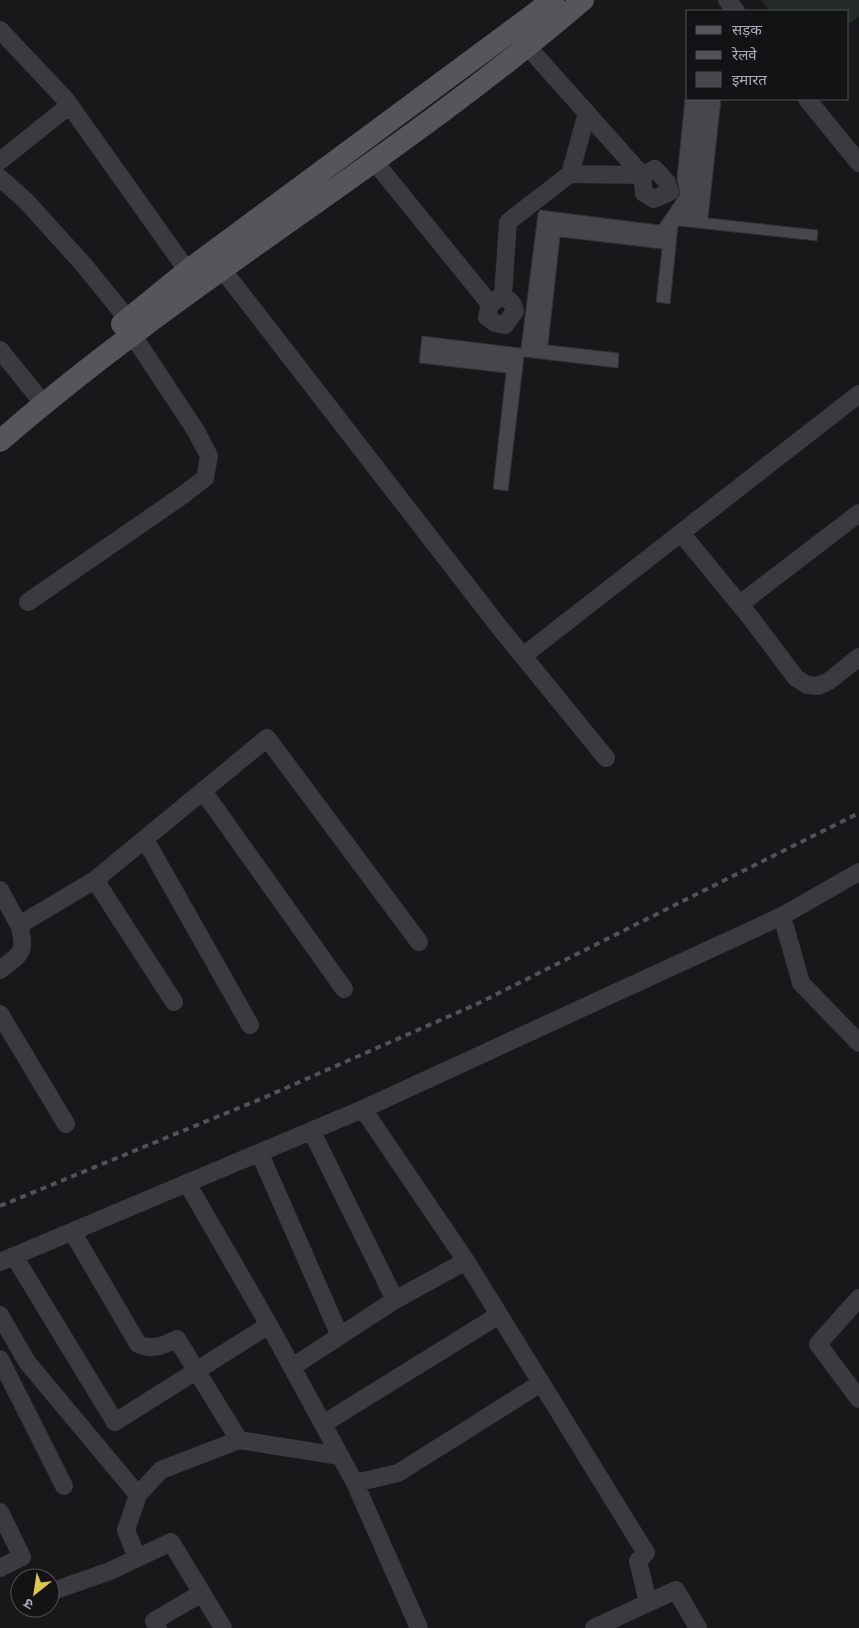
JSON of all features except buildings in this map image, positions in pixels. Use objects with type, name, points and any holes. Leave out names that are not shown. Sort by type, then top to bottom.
[{"type":"main road","points":[[0,422],[38,398],[133,328],[193,279],[553,0]]},
{"type":"main road","points":[[193,279],[222,269],[374,161],[528,47],[580,1]]},
{"type":"main road","points":[[0,440],[38,398]]},
{"type":"street","points":[[727,0],[735,10]]},
{"type":"street","points":[[0,30],[70,106],[193,279]]},
{"type":"street","points":[[528,47],[642,175],[570,174]]},
{"type":"street","points":[[808,100],[859,163]]},
{"type":"street","points":[[0,161],[70,106]]},
{"type":"street","points":[[374,161],[497,300],[508,222],[570,174],[588,113]]},
{"type":"street","points":[[0,178],[45,222],[133,328],[196,431],[209,456],[205,478],[28,602]]},
{"type":"street","points":[[222,269],[523,656],[606,758]]},
{"type":"street","points":[[0,350],[38,398]]},
{"type":"street","points":[[523,656],[858,397]]},
{"type":"street","points":[[740,604],[859,512]]},
{"type":"street","points":[[681,533],[740,604],[796,678],[807,685],[818,686],[829,681],[859,657]]},
{"type":"street","points":[[19,925],[95,880],[146,840],[267,738],[419,942]]},
{"type":"street","points":[[203,791],[344,989]]},
{"type":"street","points":[[146,840],[250,1025]]},
{"type":"street","points":[[269,1325],[115,1422],[7,1259],[363,1109],[782,916],[859,872]]},
{"type":"street","points":[[95,880],[174,1002]]},
{"type":"street","points":[[0,890],[19,925],[24,948],[20,956],[0,970]]},
{"type":"street","points":[[782,916],[801,982],[859,1043]]},
{"type":"street","points":[[0,1014],[66,1124]]},
{"type":"street","points":[[363,1109],[466,1261],[646,1553],[638,1561],[648,1602]]},
{"type":"street","points":[[312,1132],[395,1300]]},
{"type":"street","points":[[260,1154],[340,1336]]},
{"type":"street","points":[[188,1183],[269,1325],[355,1483],[419,1628]]},
{"type":"street","points":[[73,1232],[138,1344],[146,1348],[163,1346],[177,1339],[239,1440]]},
{"type":"street","points":[[292,1367],[395,1300],[466,1261]]},
{"type":"street","points":[[859,1298],[818,1344],[859,1399]]},
{"type":"street","points":[[0,1315],[27,1362],[138,1496]]},
{"type":"street","points":[[323,1424],[499,1315]]},
{"type":"street","points":[[0,1359],[64,1486]]},
{"type":"street","points":[[355,1483],[398,1473],[540,1382]]},
{"type":"street","points":[[137,1558],[126,1530],[138,1496],[162,1470],[239,1440],[340,1456]]},
{"type":"street","points":[[0,1512],[22,1557],[0,1568]]},
{"type":"street","points":[[60,1589],[110,1571],[171,1542],[223,1628]]},
{"type":"street","points":[[594,1628],[676,1590],[698,1628]]},
{"type":"street","points":[[158,1628],[154,1621],[202,1593]]},
{"type":"shaded area","points":[[761,0],[859,0],[859,17],[849,23],[849,10],[769,10]]},
{"type":"railway","points":[[0,1206],[263,1098],[477,1004],[859,813]]}]
